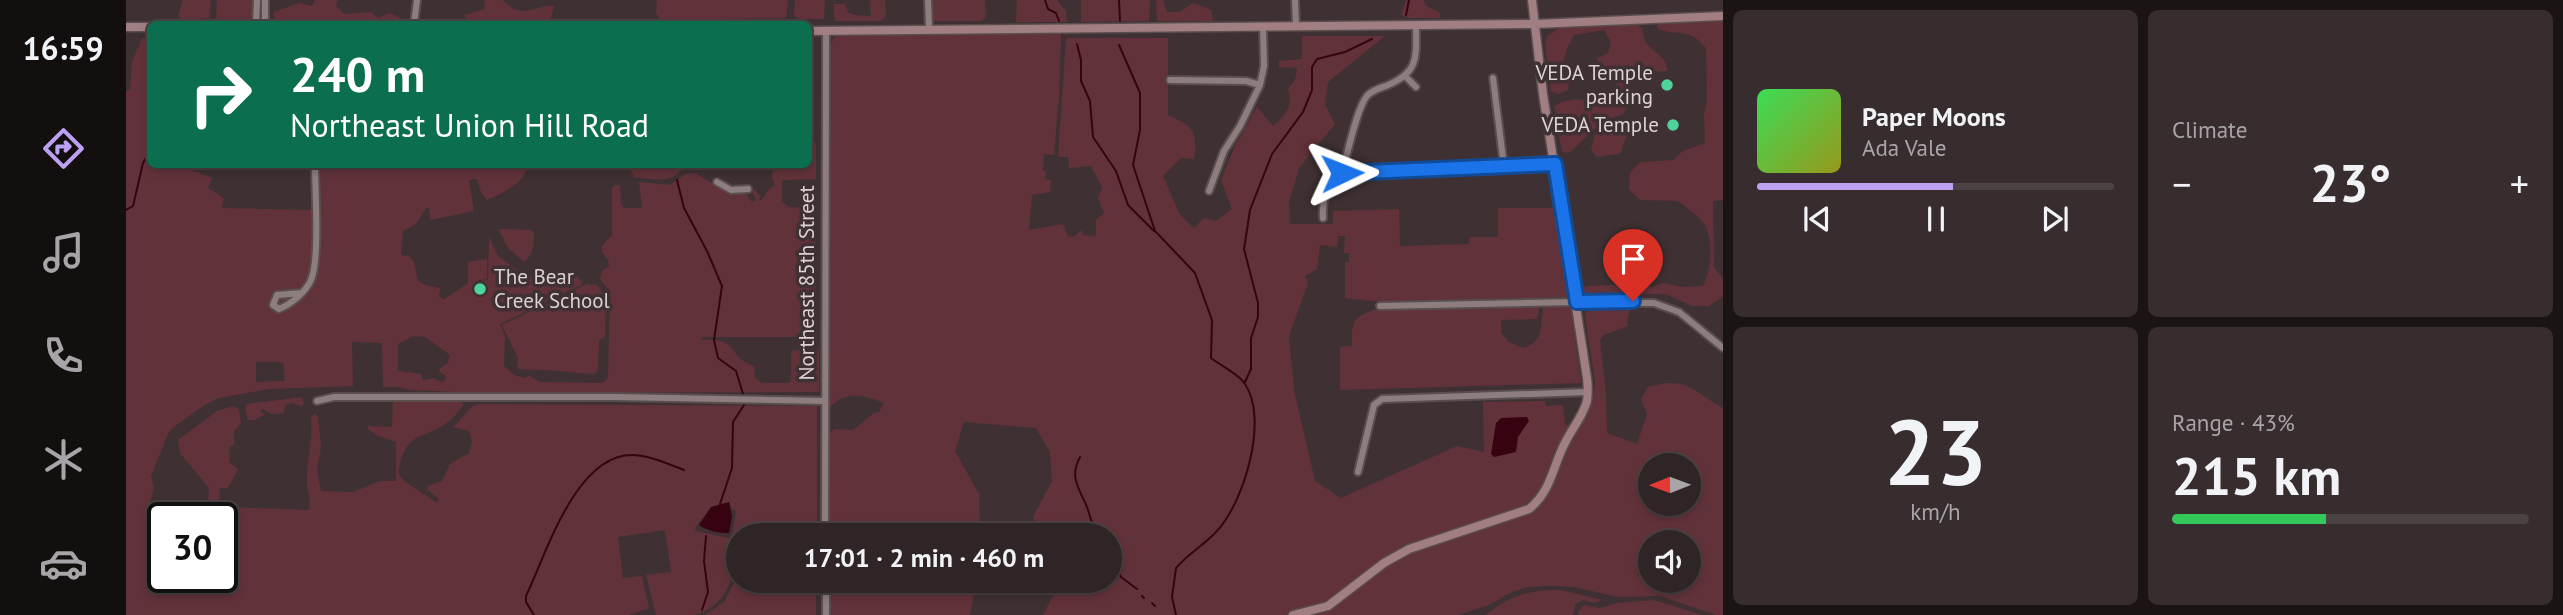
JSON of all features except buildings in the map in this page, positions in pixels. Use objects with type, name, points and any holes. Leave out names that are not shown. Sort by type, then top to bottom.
[{"type":"street","points":[[256,21],[257,0]]},
{"type":"street","points":[[265,0],[265,21]]},
{"type":"street","points":[[414,21],[417,0]]},
{"type":"street","points":[[929,0],[929,29]]},
{"type":"street","points":[[1295,0],[1296,25]]},
{"type":"street","points":[[1293,615],[1328,606],[1397,555],[1530,509],[1548,488],[1565,441],[1582,413],[1588,392],[1532,0]]},
{"type":"street","points":[[812,30],[1416,25],[1723,16]]},
{"type":"street","points":[[1322,218],[1323,199],[1342,173],[1361,107],[1368,94],[1405,76],[1415,63],[1416,25]]},
{"type":"street","points":[[1209,191],[1224,151],[1260,85],[1264,66],[1263,26]]},
{"type":"street","points":[[126,27],[147,27]]},
{"type":"street","name":"Northeast 85th Street","points":[[825,523],[826,31]]},
{"type":"street","points":[[1405,76],[1416,87]]},
{"type":"street","points":[[1493,78],[1504,167]]},
{"type":"street","points":[[1170,80],[1246,81],[1260,85]]},
{"type":"street","points":[[1342,173],[1555,164]]},
{"type":"street","points":[[302,293],[314,270],[315,168]]},
{"type":"street","points":[[717,182],[732,190],[748,189]]},
{"type":"street","points":[[1380,306],[1637,301],[1669,307],[1693,321],[1723,348]]},
{"type":"street","points":[[1358,472],[1374,405],[1382,399],[1588,392]]},
{"type":"street","points":[[317,401],[334,397],[615,397],[825,401]]},
{"type":"street","points":[[825,593],[826,615]]},
{"type":"shaded area","points":[[183,0],[211,0],[209,18],[183,21],[178,16]]},
{"type":"shaded area","points":[[217,0],[254,0],[250,21],[216,21]]},
{"type":"shaded area","points":[[315,0],[338,0],[336,6],[344,14],[371,12],[378,18],[390,13],[406,21],[274,19],[274,12],[299,3],[312,6]]},
{"type":"shaded area","points":[[485,0],[503,0],[516,10],[522,11],[554,6],[550,20],[466,19],[465,15],[484,9]]},
{"type":"shaded area","points":[[657,0],[788,0],[786,18],[660,20],[656,13]]},
{"type":"shaded area","points":[[795,0],[825,0],[824,19],[800,19],[794,16]]},
{"type":"shaded area","points":[[870,0],[885,0],[886,16],[881,21],[836,21],[834,4],[845,4],[848,12],[854,15],[871,16]]},
{"type":"shaded area","points":[[932,0],[985,0],[986,18],[981,21],[933,21]]},
{"type":"shaded area","points":[[1017,0],[1057,0],[1066,11],[1067,22],[1016,22]]},
{"type":"shaded area","points":[[1081,0],[1150,0],[1149,21],[1081,22]]},
{"type":"shaded area","points":[[1156,0],[1163,0],[1167,12],[1179,12],[1193,3],[1211,10],[1213,21],[1157,21]]},
{"type":"shaded area","points":[[1406,0],[1424,0],[1425,5],[1440,13],[1440,18],[1409,18],[1401,15]]},
{"type":"shaded area","points":[[1723,20],[1723,200],[1713,201],[1714,267],[1723,279],[1723,296],[1709,306],[1692,306],[1666,294],[1582,294],[1583,288],[1588,286],[1638,284],[1653,287],[1663,283],[1682,287],[1703,286],[1710,254],[1707,228],[1694,213],[1678,201],[1640,200],[1629,189],[1630,172],[1641,162],[1673,160],[1683,151],[1705,143],[1706,48],[1692,36],[1657,28],[1658,23]]},
{"type":"shaded area","points":[[1636,24],[1642,28],[1647,44],[1663,59],[1667,71],[1627,73],[1628,105],[1623,114],[1603,121],[1569,153],[1562,152],[1554,106],[1576,99],[1598,106],[1610,102],[1610,95],[1617,84],[1607,68],[1598,64],[1597,58],[1608,53],[1611,42],[1604,30],[1574,35],[1566,51],[1562,69],[1569,80],[1568,90],[1558,94],[1551,91],[1545,44],[1547,36],[1559,28]]},
{"type":"shaded area","points":[[840,34],[1061,34],[1054,155],[1044,154],[1043,171],[1046,171],[1045,179],[1051,180],[1050,192],[1032,195],[1029,230],[1063,224],[1068,237],[1075,236],[1080,231],[1083,235],[1096,236],[1096,220],[1104,213],[1098,198],[1102,187],[1091,166],[1069,168],[1068,157],[1058,157],[1066,38],[1168,38],[1168,115],[1192,131],[1195,150],[1194,159],[1181,158],[1163,176],[1180,215],[1194,228],[1204,218],[1216,221],[1232,209],[1221,180],[1234,148],[1257,107],[1273,126],[1288,110],[1288,88],[1295,80],[1297,68],[1279,67],[1279,61],[1302,59],[1302,36],[1385,36],[1328,82],[1325,104],[1335,124],[1299,168],[1289,202],[1290,224],[1333,224],[1333,211],[1399,209],[1400,246],[1469,244],[1470,237],[1498,237],[1498,208],[1556,208],[1569,292],[1566,297],[1381,302],[1345,298],[1345,262],[1349,262],[1349,253],[1344,253],[1345,236],[1338,236],[1337,247],[1320,245],[1317,269],[1305,276],[1308,283],[1289,336],[1294,390],[1315,481],[1341,498],[1457,446],[1484,452],[1483,402],[1545,401],[1546,406],[1563,405],[1565,424],[1578,430],[1593,397],[1595,382],[1585,315],[1589,305],[1630,305],[1627,326],[1604,335],[1600,340],[1607,433],[1637,444],[1647,414],[1641,399],[1648,387],[1661,384],[1681,384],[1723,408],[1723,615],[1660,596],[1618,597],[1574,587],[1551,586],[1527,587],[1489,605],[1458,615],[1043,615],[1054,593],[1122,593],[1122,523],[1034,523],[1033,517],[1052,481],[1050,452],[1036,428],[964,422],[955,451],[979,494],[980,523],[830,523],[830,432],[835,429],[853,430],[879,412],[884,403],[849,396],[830,407],[831,44]]},
{"type":"shaded area","points":[[142,38],[147,39],[147,168],[189,168],[212,178],[208,188],[224,198],[222,208],[312,210],[312,265],[309,273],[317,273],[318,168],[526,168],[518,182],[487,200],[477,179],[469,180],[474,211],[430,220],[429,208],[426,208],[416,224],[403,231],[401,255],[409,256],[414,261],[418,281],[440,288],[439,296],[443,300],[468,283],[468,262],[487,259],[487,279],[469,282],[488,280],[489,237],[498,256],[524,275],[540,279],[560,278],[574,272],[582,282],[581,285],[500,324],[505,337],[504,366],[514,375],[526,378],[528,375],[540,382],[603,383],[608,378],[610,291],[600,280],[602,271],[609,266],[602,246],[612,235],[612,188],[615,185],[620,185],[624,208],[642,208],[639,182],[670,185],[685,174],[695,173],[727,192],[745,193],[752,202],[756,200],[752,192],[754,189],[761,196],[759,200],[762,200],[775,185],[772,177],[774,168],[812,168],[812,143],[816,143],[816,179],[782,180],[782,202],[789,207],[815,208],[816,337],[701,337],[702,340],[728,344],[739,357],[754,366],[755,378],[762,383],[791,381],[791,351],[812,348],[819,350],[819,392],[478,393],[410,390],[383,387],[382,343],[352,342],[353,386],[269,389],[219,398],[171,429],[151,476],[154,487],[150,502],[147,502],[147,593],[238,593],[238,507],[309,510],[307,474],[311,417],[315,414],[318,417],[321,447],[317,470],[321,491],[353,492],[380,481],[396,481],[396,442],[378,436],[367,426],[392,427],[393,400],[461,399],[463,405],[450,420],[410,443],[405,449],[398,473],[404,481],[436,502],[439,499],[427,486],[442,481],[450,464],[469,453],[472,441],[469,431],[453,427],[473,406],[480,404],[817,406],[817,523],[734,523],[736,511],[729,502],[711,507],[695,528],[696,531],[726,537],[726,591],[716,604],[694,615],[656,615],[646,575],[671,572],[665,530],[618,537],[623,578],[642,576],[649,608],[629,615],[126,615],[126,91],[130,90],[132,62]],"holes":[[[413,336],[425,337],[450,355],[448,363],[439,369],[446,376],[445,381],[434,378],[423,380],[421,374],[398,371],[398,344]],[[256,362],[283,362],[285,381],[256,382]]]},
{"type":"shaded area","points":[[1616,125],[1625,126],[1627,136],[1620,154],[1596,157],[1591,149],[1595,135]]},
{"type":"shaded area","points":[[630,168],[682,168],[669,178],[634,177]]},
{"type":"shaded area","points":[[499,229],[531,230],[534,233],[532,252],[524,262],[507,247]]},
{"type":"shaded area","points":[[587,284],[597,285],[606,297],[605,337],[599,340],[598,370],[594,374],[517,368],[518,358],[502,325]]},
{"type":"shaded area","points":[[1567,304],[1571,308],[1581,383],[1340,390],[1340,347],[1352,346],[1352,330],[1356,320],[1371,311],[1380,308],[1540,305],[1537,319],[1501,320],[1501,333],[1509,342],[1523,348],[1538,337],[1544,305]]},
{"type":"shaded area","points":[[302,397],[302,406],[292,403],[285,405],[284,413],[272,414],[263,409],[260,411],[265,415],[248,420],[245,408],[247,404]]},
{"type":"shaded area","points":[[234,406],[239,410],[241,423],[234,431],[234,445],[230,446],[229,462],[238,469],[228,488],[220,488],[219,502],[208,502],[209,488],[180,453],[178,440],[217,411]]},
{"type":"shaded area","points":[[1527,417],[1529,421],[1518,437],[1516,452],[1494,457],[1491,454],[1496,423],[1501,418]]},
{"type":"shaded area","points":[[729,502],[732,517],[731,523],[726,523],[726,533],[699,525],[711,507]]},
{"type":"shaded area","points":[[1561,590],[1602,600],[1595,603],[1582,600],[1575,605],[1573,615],[1486,615],[1521,595]]},
{"type":"shaded area","points":[[729,593],[816,593],[816,615],[705,615],[725,601]]},
{"type":"shaded area","points":[[830,593],[974,593],[970,615],[831,615]]},
{"type":"shaded area","points":[[1654,600],[1702,615],[1579,615],[1578,611],[1584,605],[1600,608],[1618,603]]},
{"type":"waterway","points":[[1045,0],[1048,9],[1056,13],[1059,21]]},
{"type":"waterway","points":[[1119,0],[1120,21]]},
{"type":"waterway","points":[[1406,15],[1409,0]]},
{"type":"waterway","points":[[1245,382],[1251,369],[1251,338],[1258,317],[1258,303],[1244,249],[1250,210],[1272,154],[1303,112],[1312,90],[1312,67],[1317,59],[1345,52],[1372,39]]},
{"type":"waterway","points":[[1077,44],[1081,60],[1081,81],[1090,101],[1093,137],[1116,171],[1128,205],[1154,231]]},
{"type":"waterway","points":[[1119,45],[1140,93],[1140,130],[1133,165],[1155,231],[1195,273],[1212,320],[1211,358],[1245,384],[1252,399],[1255,418],[1250,460],[1236,502],[1216,532],[1176,568],[1172,597],[1176,615]]},
{"type":"waterway","points":[[126,210],[133,206],[147,156]]},
{"type":"waterway","points":[[677,180],[684,208],[722,286],[714,340],[718,358],[736,371],[743,394]]},
{"type":"waterway","points":[[720,504],[732,468],[733,422],[744,405]]},
{"type":"waterway","points":[[534,615],[526,602],[526,596],[565,510],[594,471],[612,459],[632,455],[652,458],[684,470]]},
{"type":"waterway","points":[[1080,457],[1075,477],[1091,523]]},
{"type":"waterway","points":[[702,610],[708,592],[704,561],[706,536]]},
{"type":"waterway","points":[[1122,578],[1137,589]]},
{"type":"waterway","points":[[1152,603],[1155,606]]},
{"type":"place","name":"VEDA Temple parking","points":[[1667,85]]},
{"type":"place","name":"VEDA Temple","points":[[1673,125]]},
{"type":"place","name":"The Bear Creek School","points":[[480,289]]},
{"type":"route","points":[[1342,173],[1555,164],[1577,302],[1633,301]]}]
